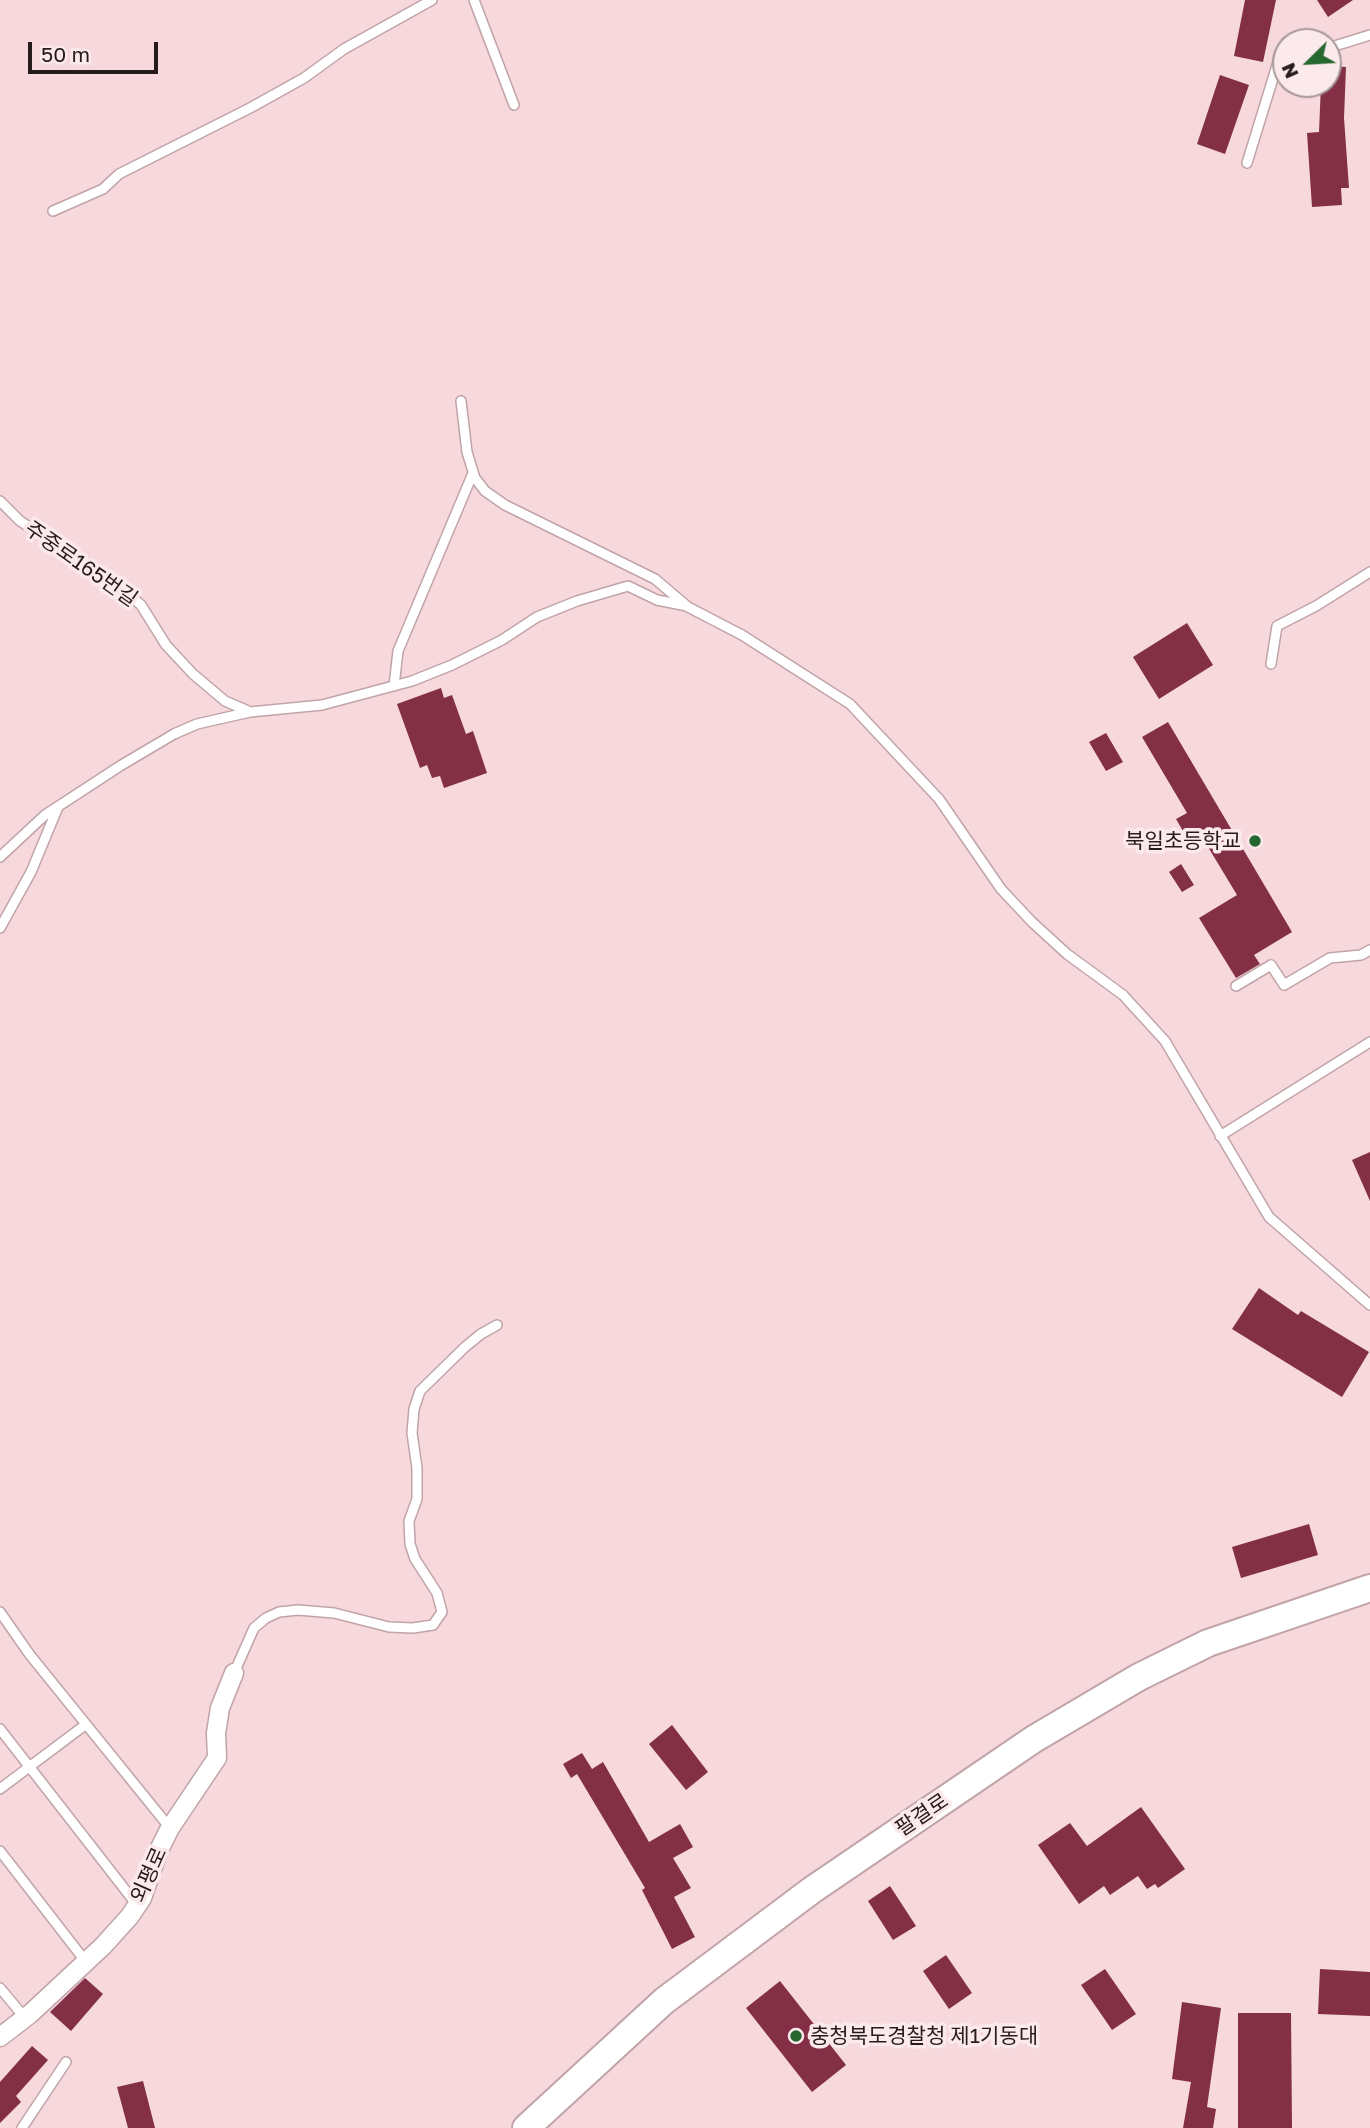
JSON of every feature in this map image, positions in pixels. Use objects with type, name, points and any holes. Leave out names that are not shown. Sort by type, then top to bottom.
[{"type":"street","name":"팔결로","points":[[526,2128],[674,1993],[812,1890],[1034,1739],[1139,1677],[1208,1643],[1370,1588]]},
{"type":"street","name":"외평로","points":[[0,2037],[25,2018],[86,1962],[137,1905],[170,1828],[217,1758],[216,1733],[220,1708],[234,1673]]},
{"type":"lane","points":[[52,211],[103,189],[119,174],[250,108],[304,78],[344,49],[432,0]]},
{"type":"lane","points":[[474,0],[514,105]]},
{"type":"lane","points":[[1342,45],[1370,35]]},
{"type":"lane","points":[[1247,163],[1272,82]]},
{"type":"lane","points":[[461,401],[467,452],[473,473],[485,491],[505,505],[655,579],[688,607],[743,635],[850,704],[939,799],[1001,889],[1031,922],[1067,954],[1123,995],[1165,1041],[1269,1217],[1370,1305]]},
{"type":"lane","points":[[394,687],[398,651],[473,473]]},
{"type":"lane","name":"주중로165번길","points":[[0,501],[20,521],[112,580],[141,605],[166,645],[193,674],[225,701],[250,712]]},
{"type":"lane","points":[[1271,664],[1277,626],[1316,606],[1370,572]]},
{"type":"lane","points":[[0,857],[45,815],[174,734],[197,724],[250,712],[322,705],[394,687],[452,665],[537,617],[577,601],[628,586],[657,600],[688,607]]},
{"type":"lane","points":[[0,928],[31,872],[59,806]]},
{"type":"lane","points":[[1236,986],[1271,965],[1284,985],[1330,958],[1361,955],[1370,950]]},
{"type":"lane","points":[[1220,1136],[1370,1042]]},
{"type":"lane","points":[[234,1673],[254,1628],[279,1612],[298,1610],[334,1614],[389,1627],[433,1625],[442,1612],[437,1593],[415,1559],[410,1544],[409,1521],[417,1499],[417,1468],[412,1433],[414,1409],[420,1391],[464,1348],[497,1325]]},
{"type":"lane","points":[[0,1612],[85,1725],[170,1828]]},
{"type":"lane","points":[[0,1789],[85,1725]]},
{"type":"lane","points":[[0,1730],[137,1905]]},
{"type":"lane","points":[[0,1851],[86,1962]]},
{"type":"lane","points":[[0,1988],[25,2018]]},
{"type":"lane","points":[[22,2128],[66,2062]]},
{"type":"building","points":[[1245,0],[1276,0],[1263,62],[1234,56]]},
{"type":"building","points":[[1317,0],[1353,0],[1328,17]]},
{"type":"building","points":[[1342,67],[1346,67],[1344,118],[1349,188],[1341,188],[1342,205],[1312,207],[1307,133],[1319,132],[1320,98],[1342,98]]},
{"type":"building","points":[[1220,75],[1249,85],[1225,154],[1197,144]]},
{"type":"building","points":[[1187,623],[1213,665],[1159,699],[1133,657]]},
{"type":"building","points":[[441,688],[444,698],[452,695],[466,734],[473,731],[487,773],[444,788],[440,776],[432,778],[427,765],[420,768],[397,704]]},
{"type":"building","points":[[1168,722],[1292,932],[1254,955],[1260,964],[1236,978],[1199,918],[1237,895],[1202,837],[1187,846],[1176,819],[1187,813],[1142,737]]},
{"type":"building","points":[[1106,733],[1123,762],[1106,771],[1089,742]]},
{"type":"building","points":[[1181,864],[1194,885],[1182,892],[1169,872]]},
{"type":"building","points":[[1370,1152],[1370,1201],[1352,1160]]},
{"type":"building","points":[[1259,1288],[1298,1315],[1301,1311],[1369,1352],[1342,1397],[1232,1329]]},
{"type":"building","points":[[1309,1524],[1318,1555],[1241,1578],[1232,1547]]},
{"type":"building","points":[[672,1725],[708,1772],[686,1790],[649,1744]]},
{"type":"building","points":[[582,1753],[592,1769],[603,1762],[649,1842],[680,1824],[693,1847],[673,1858],[691,1888],[674,1897],[695,1937],[672,1949],[642,1890],[645,1888],[577,1774],[571,1778],[563,1764]]},
{"type":"building","points":[[1141,1807],[1185,1869],[1158,1888],[1155,1884],[1147,1889],[1138,1876],[1110,1895],[1104,1886],[1079,1904],[1038,1845],[1070,1823],[1087,1846]]},
{"type":"building","points":[[890,1886],[916,1926],[893,1940],[868,1901]]},
{"type":"building","points":[[946,1955],[972,1993],[949,2009],[923,1971]]},
{"type":"building","points":[[1105,1969],[1136,2014],[1112,2030],[1081,1985]]},
{"type":"building","points":[[1320,1969],[1370,1972],[1370,2016],[1318,2014]]},
{"type":"building","points":[[85,1978],[103,1994],[71,2031],[50,2012]]},
{"type":"building","name":"충청북도경찰청 제1기동대","points":[[780,1981],[846,2065],[812,2092],[746,2008]]},
{"type":"building","points":[[1182,2002],[1221,2008],[1207,2107],[1216,2109],[1213,2128],[1183,2128],[1191,2082],[1172,2079]]},
{"type":"building","points":[[1238,2013],[1291,2013],[1292,2128],[1238,2128]]},
{"type":"building","points":[[32,2046],[48,2060],[16,2096],[21,2102],[0,2123],[0,2082]]},
{"type":"building","points":[[143,2081],[155,2128],[128,2128],[117,2087]]},
{"type":"place","name":"북일초등학교","points":[[1255,841]]},
{"type":"place","name":"충청북도경찰청 제1기동대","points":[[796,2036]]}]
